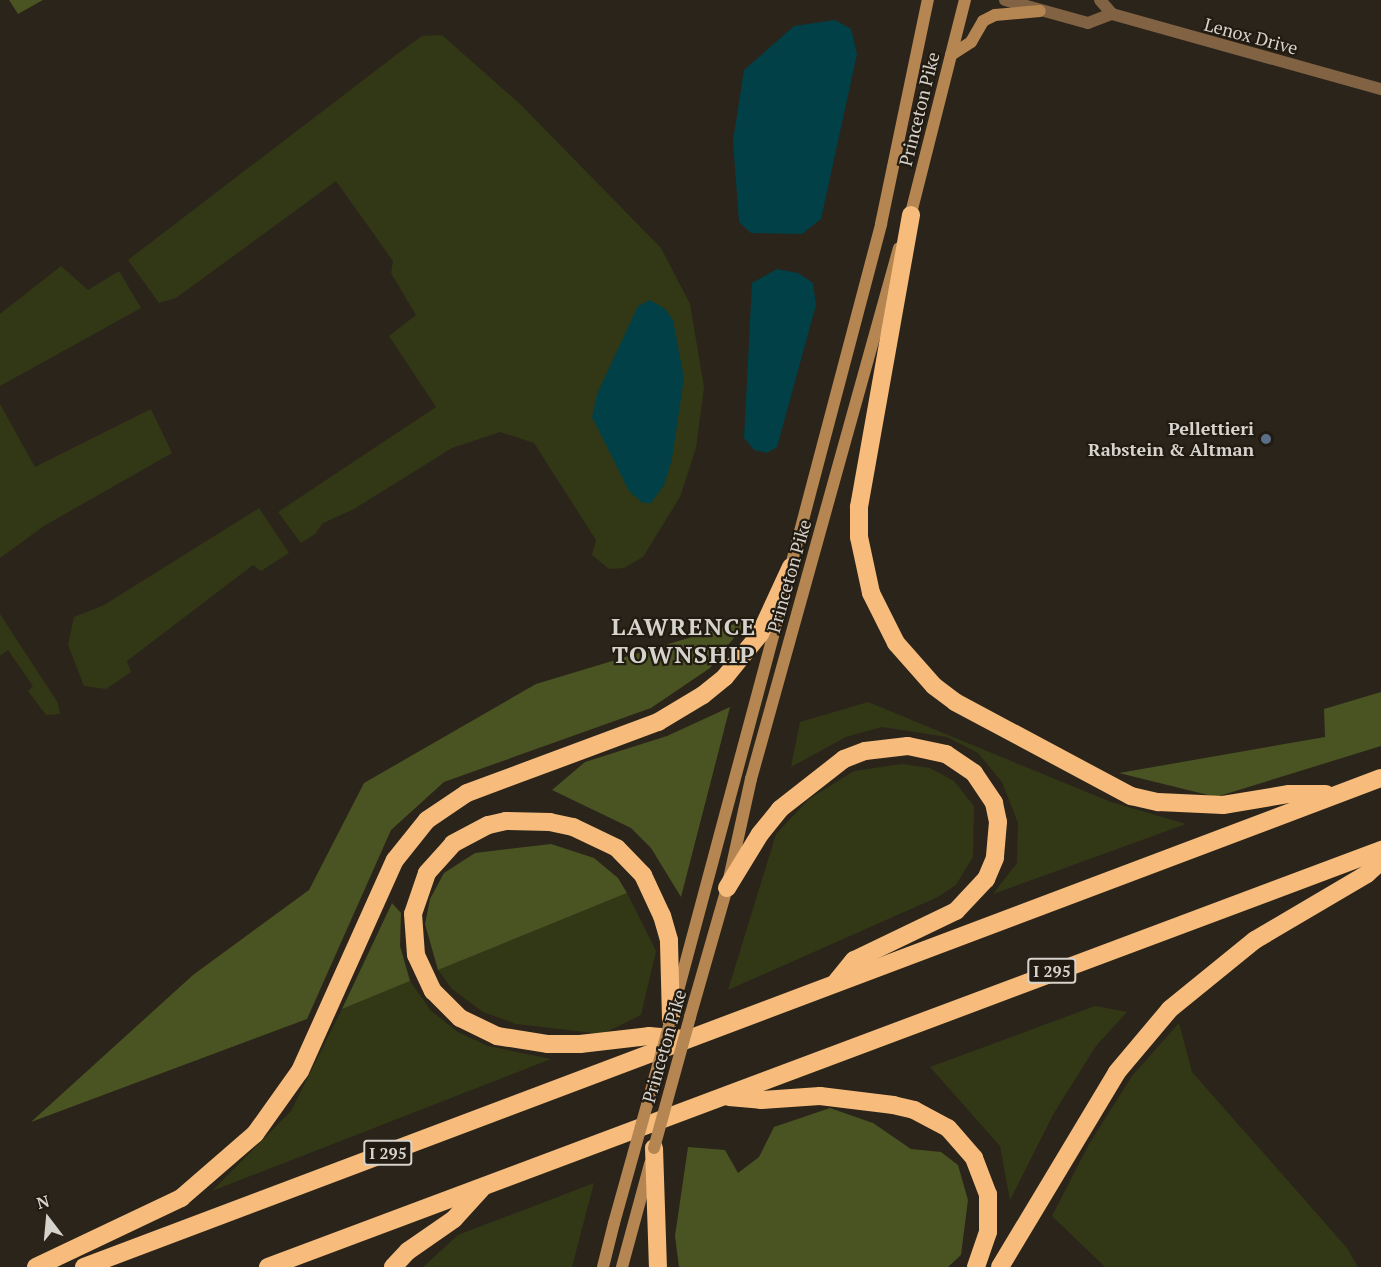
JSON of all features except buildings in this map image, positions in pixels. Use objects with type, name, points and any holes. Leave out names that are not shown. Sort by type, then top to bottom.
[{"type":"highway","points":[[911,215],[859,507],[860,537],[868,583],[896,643],[934,686],[955,702],[1131,796],[1158,802],[1204,805],[1289,794],[1337,794]]},
{"type":"highway","points":[[36,1267],[181,1198],[255,1134],[300,1071],[395,860],[427,819],[467,793],[658,722],[704,695],[738,663],[760,634],[791,567]]},
{"type":"highway","points":[[727,888],[760,834],[780,809],[844,759],[865,751],[908,746],[946,754],[974,772],[994,803],[998,822],[995,858],[986,879],[956,911],[854,960],[834,984]]},
{"type":"highway","name":"I 295","points":[[84,1267],[692,1040],[834,984],[1381,778]]},
{"type":"highway","points":[[670,1019],[669,940],[655,896],[628,857],[597,836],[550,822],[525,820],[488,825],[453,844],[427,873],[413,914],[413,936],[423,974],[446,1006],[478,1028],[510,1040],[548,1044],[589,1044],[649,1036],[692,1040]]},
{"type":"highway","name":"I 295","points":[[268,1267],[1381,850]]},
{"type":"highway","points":[[1000,1267],[1117,1072],[1170,1009],[1248,945],[1366,874],[1381,861]]},
{"type":"highway","points":[[725,1096],[761,1100],[820,1096],[894,1105],[914,1110],[948,1128],[974,1158],[988,1194],[988,1232],[976,1267]]},
{"type":"highway","points":[[654,1148],[658,1267]]},
{"type":"highway","points":[[393,1267],[408,1251],[454,1219],[485,1185]]},
{"type":"main road","name":"Princeton Pike","points":[[603,1267],[772,652],[791,567],[881,224],[928,0]]},
{"type":"main road","name":"Princeton Pike","points":[[622,1267],[727,888],[751,779],[892,266],[911,215],[965,0]]},
{"type":"main road","points":[[951,55],[971,42],[983,21],[996,15],[1040,11]]},
{"type":"street","name":"Lenox Drive","points":[[1005,0],[1088,23],[1112,15],[1381,89]]},
{"type":"street","points":[[1100,0],[1112,15]]},
{"type":"green space","points":[[9,0],[43,0],[18,14]]},
{"type":"green space","points":[[442,35],[520,104],[661,248],[690,304],[704,387],[696,448],[680,497],[643,557],[624,568],[609,569],[592,555],[596,540],[534,443],[500,432],[452,448],[354,509],[323,523],[315,534],[301,543],[278,512],[436,407],[389,336],[416,315],[391,273],[393,261],[336,181],[176,298],[159,303],[128,260],[422,36]]},
{"type":"green space","points":[[61,266],[88,290],[119,271],[141,308],[0,386],[0,314]]},
{"type":"green space","points":[[0,404],[35,467],[151,409],[172,453],[44,526],[0,558]]},
{"type":"green space","points":[[259,508],[289,553],[261,571],[253,565],[127,661],[131,672],[106,689],[84,686],[68,645],[74,617],[104,605]]},
{"type":"green space","points":[[0,614],[58,703],[60,714],[46,715],[28,691],[33,686],[8,650],[0,656]]},
{"type":"green space","points":[[748,620],[710,668],[651,708],[444,782],[391,830],[307,1019],[31,1122],[193,975],[309,890],[364,783],[536,684]]},
{"type":"green space","points":[[1381,692],[1381,746],[1216,797],[1119,773],[1325,737],[1324,709]]},
{"type":"green space","points":[[868,702],[1111,802],[1186,824],[993,894],[1017,863],[1018,823],[1002,782],[978,753],[947,737],[882,727],[846,737],[791,767],[800,722]]},
{"type":"green space","points":[[730,707],[681,897],[651,848],[631,828],[552,790],[585,762],[667,736]]},
{"type":"green space","points":[[902,764],[930,768],[954,781],[974,806],[973,857],[956,885],[938,897],[728,990],[776,834],[809,799],[854,771]]},
{"type":"green space","points":[[551,844],[594,858],[618,878],[627,893],[438,970],[425,924],[430,899],[444,873],[475,853]]},
{"type":"green space","points":[[627,893],[656,951],[641,1015],[602,1034],[516,1024],[483,1012],[452,989],[438,970]]},
{"type":"green space","points":[[392,903],[401,913],[400,946],[410,981],[342,1009]]},
{"type":"green space","points":[[410,981],[431,1011],[458,1032],[488,1046],[551,1059],[212,1191],[291,1111],[342,1009]]},
{"type":"green space","points":[[1095,1006],[1127,1012],[1096,1046],[1054,1113],[1010,1200],[1000,1146],[930,1067]]},
{"type":"green space","points":[[1179,1023],[1192,1072],[1347,1248],[1358,1267],[1105,1267],[1052,1216],[1089,1144],[1132,1076]]},
{"type":"green space","points":[[830,1108],[873,1123],[911,1149],[941,1152],[958,1165],[968,1200],[961,1255],[948,1267],[679,1267],[675,1236],[688,1147],[725,1150],[738,1173],[759,1157],[774,1127]]},
{"type":"green space","points":[[594,1183],[572,1267],[423,1267],[458,1235]]},
{"type":"water","points":[[835,20],[851,29],[857,54],[821,219],[802,234],[751,233],[739,222],[733,141],[744,70],[794,26]]},
{"type":"water","points":[[777,269],[798,273],[813,283],[816,305],[777,447],[767,453],[754,450],[744,438],[752,283]]},
{"type":"water","points":[[650,300],[665,309],[673,320],[684,378],[672,459],[664,485],[651,503],[643,503],[629,491],[592,417],[597,394],[638,306]]},
{"type":"place","name":"Pellettieri Rabstein & Altman","points":[[1266,439]]},
{"type":"district","name":"LAWRENCE TOWNSHIP","points":[[684,641]]}]
